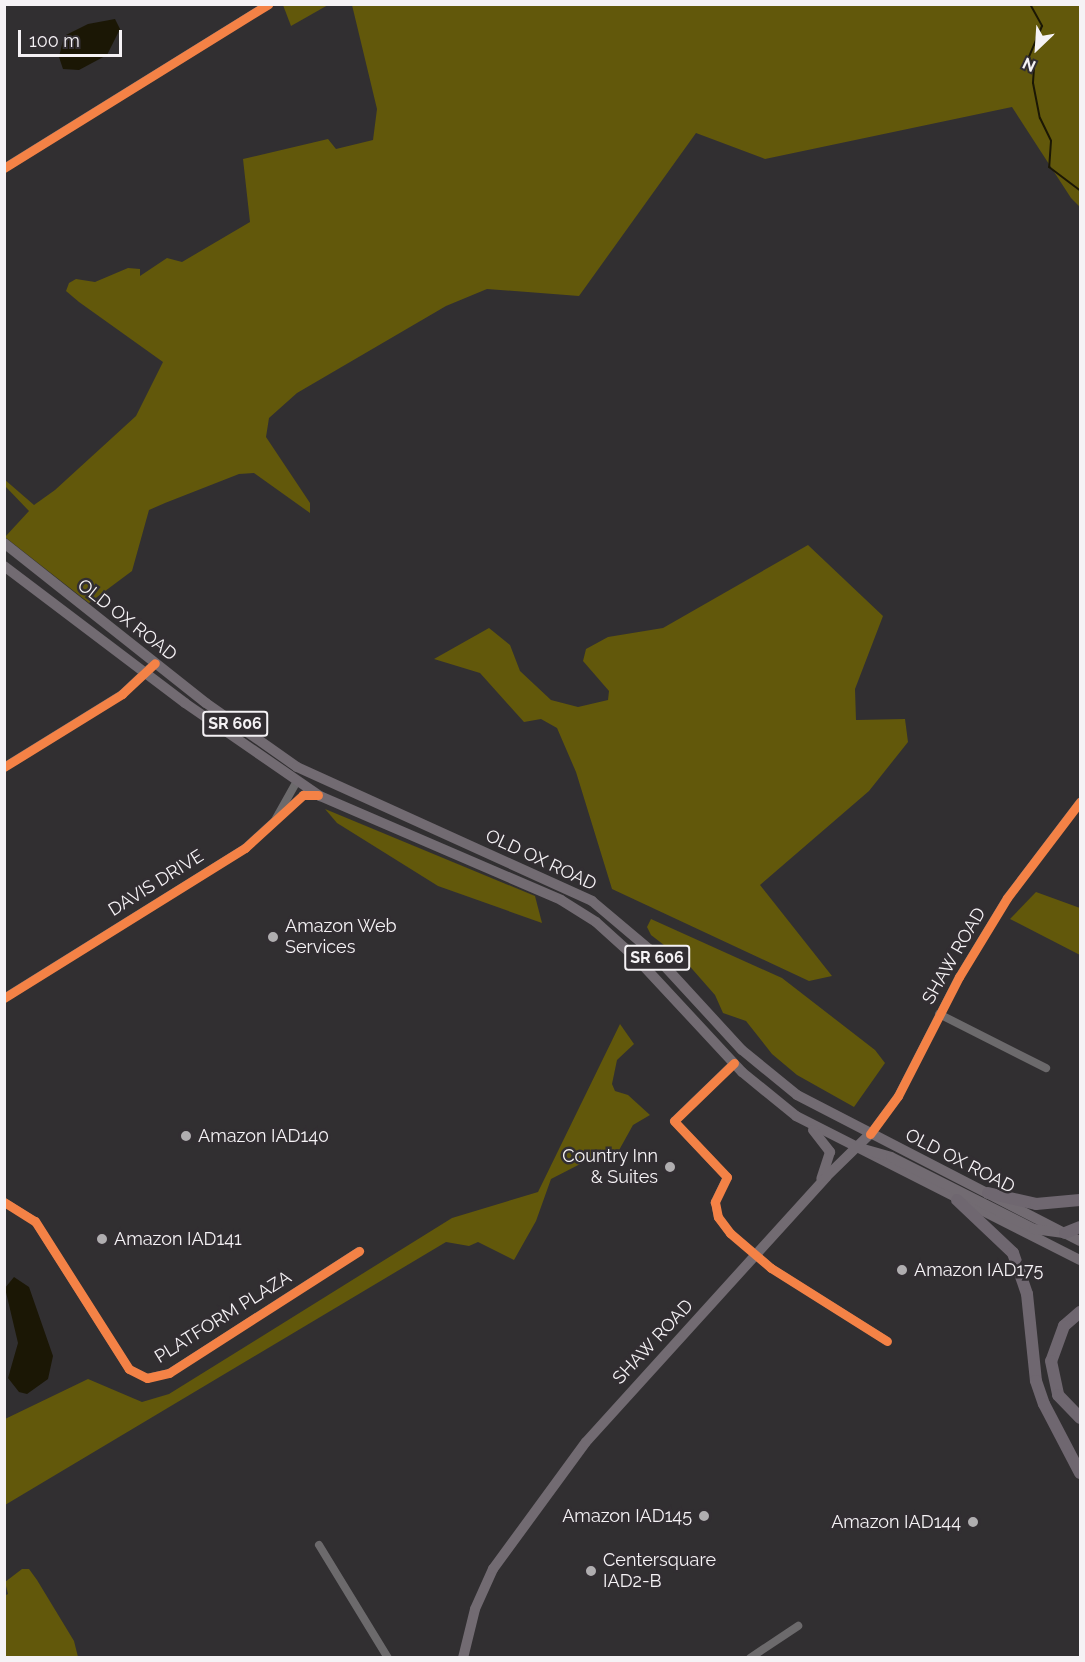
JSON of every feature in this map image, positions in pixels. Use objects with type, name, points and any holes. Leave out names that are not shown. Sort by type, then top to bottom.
[{"type":"highway","points":[[988,1193],[1036,1204],[1080,1200]]},
{"type":"highway","points":[[957,1200],[1013,1253],[1027,1294],[1036,1381],[1080,1473]]},
{"type":"highway","points":[[1065,1233],[1080,1227]]},
{"type":"highway","points":[[1080,1312],[1064,1326],[1051,1361],[1058,1395],[1080,1418]]},
{"type":"main road","name":"OLD OX ROAD","points":[[4,543],[264,746],[319,780],[592,901],[649,949],[762,1067],[814,1105],[1080,1241]]},
{"type":"main road","name":"OLD OX ROAD","points":[[4,566],[146,674],[318,795],[577,909],[624,946],[734,1063],[802,1120],[854,1149],[1080,1260]]},
{"type":"main road","points":[[297,781],[319,780]]},
{"type":"main road","points":[[802,1120],[830,1152],[818,1186]]},
{"type":"main road","name":"SHAW ROAD","points":[[464,1658],[483,1589],[519,1531],[615,1407],[818,1186],[870,1134]]},
{"type":"main road","points":[[854,1149],[880,1152],[1034,1229],[1065,1233]]},
{"type":"street","points":[[4,168],[268,4]]},
{"type":"street","points":[[4,767],[104,706],[146,674],[155,663]]},
{"type":"street","name":"DAVIS DRIVE","points":[[272,825],[297,781]]},
{"type":"street","name":"DAVIS DRIVE","points":[[4,998],[237,852],[272,825],[303,795],[318,795]]},
{"type":"street","name":"SHAW ROAD","points":[[870,1134],[898,1096],[939,1014],[999,911],[1080,802]]},
{"type":"street","points":[[939,1014],[1046,1068]]},
{"type":"street","points":[[734,1063],[674,1121],[728,1177],[717,1196],[718,1217],[755,1254],[791,1282],[887,1341]]},
{"type":"street","name":"PLATFORM PLAZA","points":[[4,1202],[35,1221],[129,1369],[147,1378],[169,1373],[359,1251]]},
{"type":"street","points":[[319,1545],[388,1658]]},
{"type":"street","points":[[750,1658],[798,1626]]},
{"type":"shaded area","points":[[283,5],[328,5],[291,26]]},
{"type":"shaded area","points":[[352,5],[1080,5],[1080,207],[1071,198],[1012,107],[765,159],[696,133],[579,296],[487,289],[446,306],[297,393],[269,418],[266,437],[310,503],[310,513],[254,473],[239,474],[165,503],[149,510],[132,571],[89,603],[5,537],[29,511],[5,486],[4,479],[34,505],[55,490],[136,416],[163,362],[79,302],[66,291],[69,283],[76,279],[95,282],[128,268],[140,269],[140,276],[167,258],[182,262],[250,222],[243,159],[328,139],[336,149],[373,140],[377,109]]},
{"type":"shaded area","points":[[115,19],[120,29],[107,55],[79,70],[63,69],[59,57],[64,36],[88,24]]},
{"type":"shaded area","points":[[808,545],[883,616],[855,689],[856,720],[905,719],[908,742],[869,791],[760,885],[832,976],[809,981],[612,889],[576,772],[557,728],[541,719],[524,722],[480,673],[434,659],[489,628],[510,645],[520,671],[551,700],[578,707],[608,700],[609,691],[583,661],[586,649],[608,637],[663,628]]},
{"type":"shaded area","points":[[325,809],[535,896],[542,923],[438,886],[337,823]]},
{"type":"shaded area","points":[[1036,892],[1080,908],[1080,955],[1010,919]]},
{"type":"shaded area","points":[[651,919],[782,978],[875,1050],[885,1063],[854,1107],[797,1075],[772,1054],[746,1021],[723,1013],[715,995],[686,962],[651,935],[647,927]]},
{"type":"shaded area","points":[[620,1024],[634,1044],[617,1060],[612,1084],[615,1091],[628,1095],[650,1115],[633,1125],[618,1152],[607,1158],[588,1160],[551,1179],[536,1221],[514,1260],[478,1242],[469,1246],[446,1242],[5,1505],[5,1419],[88,1379],[142,1402],[169,1394],[452,1218],[538,1192]]},
{"type":"shaded area","points":[[14,1277],[29,1287],[53,1356],[48,1379],[27,1394],[19,1392],[8,1378],[18,1343],[5,1288]]},
{"type":"shaded area","points":[[22,1569],[29,1569],[37,1580],[74,1641],[78,1657],[5,1657],[4,1596],[8,1594],[5,1582]]},
{"type":"waterway","points":[[1030,4],[1042,26],[1029,57],[1034,68],[1033,83],[1040,118],[1051,141],[1049,167],[1080,190]]},
{"type":"cycle path","points":[[4,168],[268,4]]},
{"type":"cycle path","points":[[4,767],[122,694],[155,663]]},
{"type":"cycle path","points":[[4,998],[245,848],[303,795],[318,795]]},
{"type":"cycle path","points":[[870,1134],[898,1096],[959,977],[1007,898],[1080,802]]},
{"type":"cycle path","points":[[734,1063],[674,1121],[727,1177],[715,1202],[718,1217],[730,1233],[771,1268],[887,1341]]},
{"type":"cycle path","points":[[4,1202],[35,1221],[129,1369],[147,1378],[169,1373],[359,1251]]},
{"type":"place","name":"Amazon Web Services","points":[[273,937]]},
{"type":"place","name":"Amazon IAD140","points":[[186,1136]]},
{"type":"place","name":"Country Inn & Suites","points":[[670,1167]]},
{"type":"place","name":"Amazon IAD141","points":[[102,1239]]},
{"type":"place","name":"Amazon IAD175","points":[[902,1270]]},
{"type":"place","name":"Amazon IAD145","points":[[704,1516]]},
{"type":"place","name":"Amazon IAD144","points":[[973,1522]]},
{"type":"place","name":"Centersquare IAD2-B","points":[[591,1571]]}]
